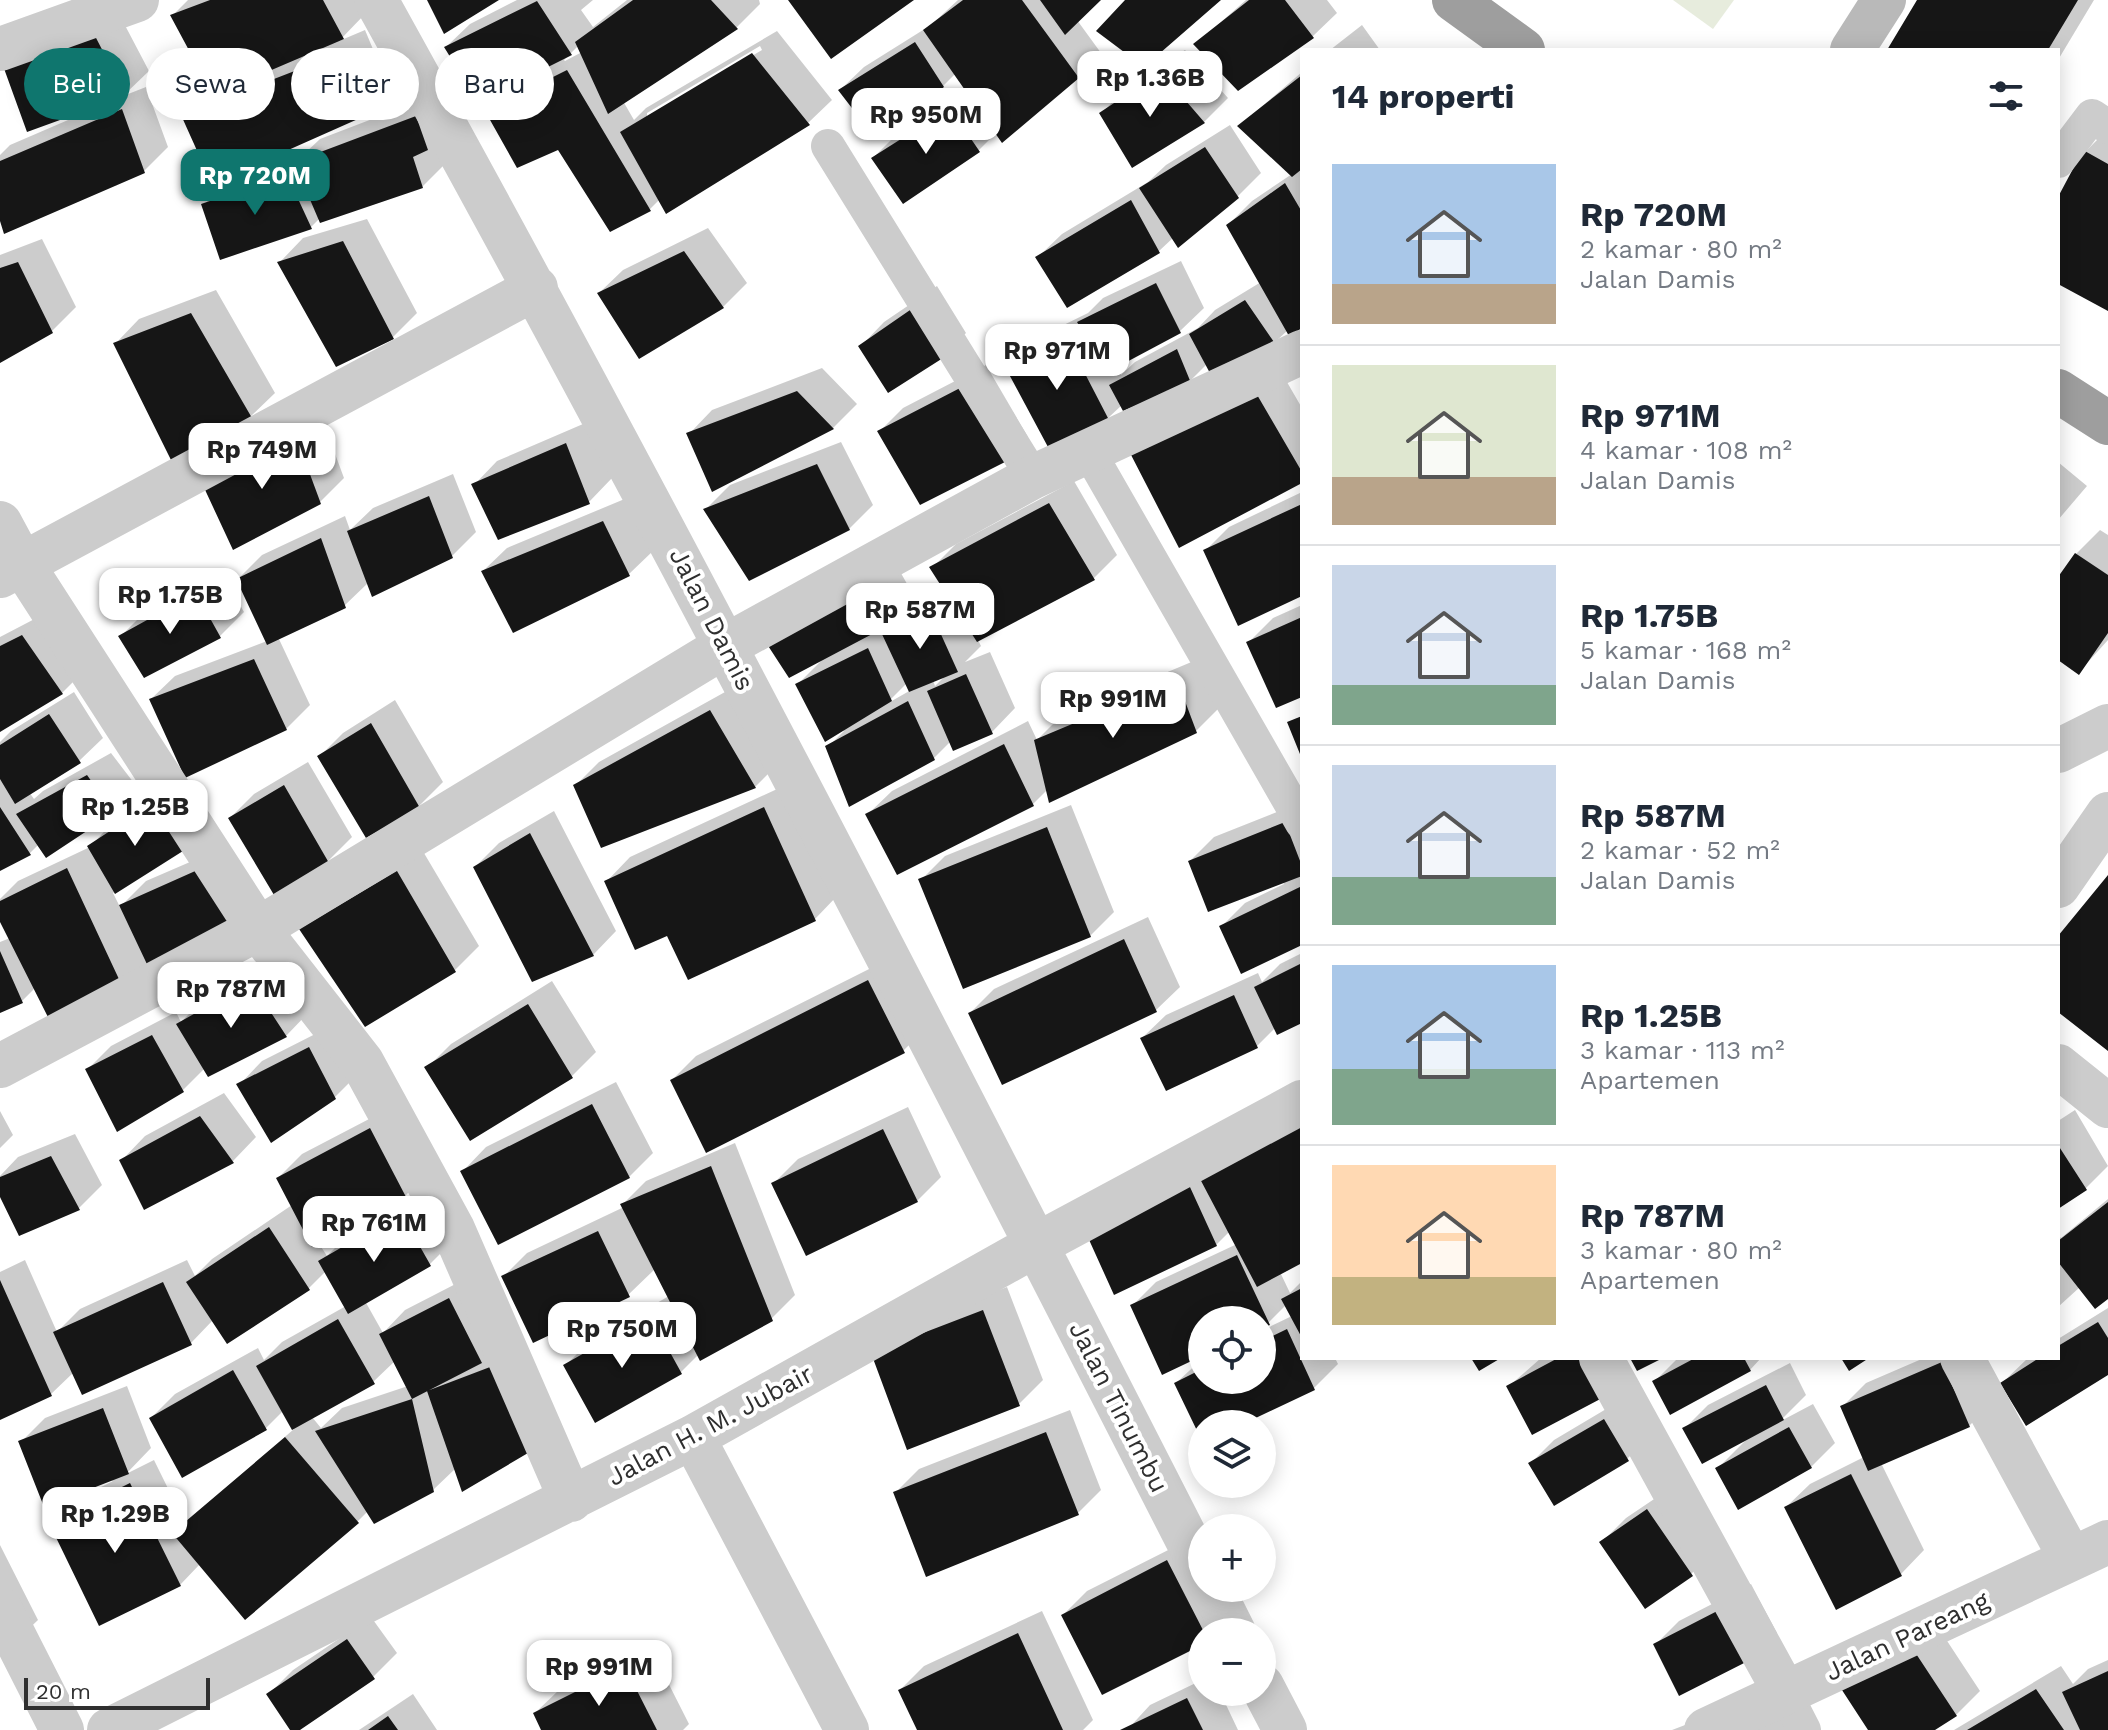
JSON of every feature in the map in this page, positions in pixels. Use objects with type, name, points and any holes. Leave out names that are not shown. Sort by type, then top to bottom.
[{"type":"highway","points":[[1454,0],[1520,48]]},
{"type":"highway","points":[[2060,392],[2108,423]]},
{"type":"main road","points":[[1853,48],[1884,0]]},
{"type":"street","points":[[0,49],[137,0]]},
{"type":"street","name":"Jalan Damis","points":[[376,0],[536,288],[727,645],[1036,1245]]},
{"type":"street","points":[[11,569],[536,288]]},
{"type":"street","points":[[0,1066],[258,929],[727,645],[1033,477],[1300,353]]},
{"type":"street","points":[[0,523],[11,569],[258,929],[362,1062],[453,1229],[571,1500]]},
{"type":"street","points":[[2060,750],[2108,726]]},
{"type":"street","points":[[2060,883],[2108,814]]},
{"type":"street","points":[[2060,1068],[2108,1106]]},
{"type":"street","name":"Jalan H. M. Jubair","points":[[109,1730],[693,1437],[1036,1245],[1300,1103]]},
{"type":"street","name":"Jalan Tinumbu","points":[[1036,1245],[1188,1542]]},
{"type":"street","points":[[1602,1360],[1794,1712]]},
{"type":"street","points":[[1963,1360],[2090,1551]]},
{"type":"street","points":[[693,1437],[847,1730]]},
{"type":"street","name":"Jalan Pareang","points":[[1706,1730],[1794,1712],[2090,1551]]},
{"type":"street","points":[[0,1608],[62,1730]]},
{"type":"street","points":[[1272,1706],[1285,1730]]},
{"type":"lane","points":[[2060,158],[2092,116],[2108,127]]},
{"type":"lane","points":[[828,146],[1033,477]]},
{"type":"lane","points":[[1089,452],[1300,820]]},
{"type":"shaded area","points":[[1673,0],[1734,0],[1713,29]]},
{"type":"building","points":[[210,0],[323,0],[344,39],[323,48],[291,48],[291,62],[275,68],[275,48],[188,48],[170,15]]},
{"type":"building","points":[[427,0],[499,0],[444,34]]},
{"type":"building","points":[[633,0],[711,0],[738,29],[608,114],[575,42]]},
{"type":"building","points":[[788,0],[914,0],[831,59]]},
{"type":"building","points":[[963,0],[1022,0],[1079,78],[1002,143],[923,30]]},
{"type":"building","points":[[1040,0],[1101,0],[1065,35]]},
{"type":"building","points":[[1125,0],[1221,0],[1144,67],[1096,31]]},
{"type":"building","points":[[1249,0],[1285,0],[1314,38],[1238,91],[1193,44]]},
{"type":"building","points":[[1917,0],[2078,0],[2049,48],[1888,48]]},
{"type":"building","points":[[537,1],[572,55],[554,64],[554,48],[444,47]]},
{"type":"building","points":[[94,34],[101,48],[50,48]]},
{"type":"building","points":[[915,42],[944,87],[875,138],[838,90]]},
{"type":"building","points":[[752,53],[810,125],[666,214],[620,132]]},
{"type":"building","points":[[24,56],[24,120],[60,120],[27,132],[2,63]]},
{"type":"building","points":[[567,70],[651,211],[610,232],[558,150],[517,168],[490,120],[554,120],[554,76]]},
{"type":"building","points":[[291,72],[291,120],[356,120],[212,184],[183,120],[275,120],[275,79]]},
{"type":"building","points":[[1161,72],[1205,123],[1132,168],[1099,113]]},
{"type":"building","points":[[1300,77],[1300,171],[1292,177],[1237,126]]},
{"type":"building","points":[[950,108],[980,152],[903,204],[871,158]]},
{"type":"building","points":[[96,120],[126,120],[145,173],[4,234],[0,221],[0,161]]},
{"type":"building","points":[[405,120],[417,120],[428,150],[413,157],[423,188],[320,223],[294,162]]},
{"type":"building","points":[[1205,147],[1239,198],[1178,248],[1139,188]]},
{"type":"building","points":[[2083,150],[2108,164],[2108,311],[2060,285],[2060,193]]},
{"type":"building","points":[[287,175],[312,229],[220,260],[201,204]]},
{"type":"building","points":[[1285,183],[1300,209],[1300,329],[1289,336],[1226,225]]},
{"type":"building","points":[[1131,200],[1160,253],[1067,308],[1035,257]]},
{"type":"building","points":[[343,241],[394,339],[336,367],[277,262]]},
{"type":"building","points":[[684,251],[724,308],[639,359],[597,293]]},
{"type":"building","points":[[18,262],[53,333],[0,363],[0,268]]},
{"type":"building","points":[[1156,283],[1181,333],[1106,373],[1077,322]]},
{"type":"building","points":[[1245,300],[1276,345],[1211,375],[1189,334]]},
{"type":"building","points":[[913,308],[943,358],[888,393],[858,346]]},
{"type":"building","points":[[191,313],[252,418],[171,460],[113,343]]},
{"type":"building","points":[[1065,335],[1109,420],[1048,447],[1004,365]]},
{"type":"building","points":[[1177,349],[1191,383],[1123,411],[1109,385]]},
{"type":"building","points":[[962,387],[1005,462],[920,505],[877,431]]},
{"type":"building","points":[[797,391],[834,429],[712,492],[686,433]]},
{"type":"building","points":[[1256,393],[1300,469],[1300,484],[1179,548],[1129,451]]},
{"type":"building","points":[[294,431],[321,504],[233,550],[200,479]]},
{"type":"building","points":[[566,443],[590,504],[498,540],[471,484]]},
{"type":"building","points":[[817,464],[850,530],[749,581],[703,509]]},
{"type":"building","points":[[429,496],[453,558],[372,597],[347,531]]},
{"type":"building","points":[[1049,503],[1095,580],[977,642],[929,567]]},
{"type":"building","points":[[1300,505],[1300,597],[1238,626],[1203,550]]},
{"type":"building","points":[[603,521],[630,576],[513,633],[481,571]]},
{"type":"building","points":[[321,538],[346,608],[267,645],[236,579]]},
{"type":"building","points":[[2075,553],[2108,575],[2108,633],[2079,675],[2060,661],[2060,574]]},
{"type":"building","points":[[869,582],[893,623],[789,678],[759,632]]},
{"type":"building","points":[[196,593],[221,638],[144,678],[118,636]]},
{"type":"building","points":[[930,610],[958,672],[909,692],[881,632]]},
{"type":"building","points":[[1300,618],[1300,698],[1276,708],[1246,642]]},
{"type":"building","points":[[22,635],[63,694],[0,732],[0,646]]},
{"type":"building","points":[[868,648],[892,701],[825,742],[795,684]]},
{"type":"building","points":[[254,659],[287,730],[185,778],[149,699]]},
{"type":"building","points":[[966,674],[993,734],[953,751],[927,691]]},
{"type":"building","points":[[1177,680],[1197,733],[1049,803],[1034,740]]},
{"type":"building","points":[[908,701],[935,760],[849,807],[825,746]]},
{"type":"building","points":[[710,710],[756,788],[601,848],[573,785]]},
{"type":"building","points":[[49,714],[81,763],[15,804],[0,779],[0,745]]},
{"type":"building","points":[[1300,717],[1300,754],[1287,722]]},
{"type":"building","points":[[371,723],[420,808],[366,838],[317,756]]},
{"type":"building","points":[[1004,744],[1034,806],[897,875],[865,814]]},
{"type":"building","points":[[87,775],[114,813],[46,858],[16,814]]},
{"type":"building","points":[[284,785],[329,863],[274,895],[228,818]]},
{"type":"building","points":[[156,801],[183,851],[115,894],[87,846]]},
{"type":"building","points":[[0,807],[31,855],[0,871]]},
{"type":"building","points":[[764,807],[816,921],[688,980],[667,936],[635,950],[604,881]]},
{"type":"building","points":[[1285,822],[1300,861],[1300,877],[1208,912],[1188,861]]},
{"type":"building","points":[[1047,827],[1091,937],[963,989],[918,879]]},
{"type":"building","points":[[530,833],[594,956],[532,982],[473,867]]},
{"type":"building","points":[[67,868],[125,992],[53,1027],[0,922],[0,901]]},
{"type":"building","points":[[202,868],[240,936],[154,979],[119,905]]},
{"type":"building","points":[[397,871],[456,972],[365,1027],[299,929]]},
{"type":"building","points":[[2108,875],[2108,1051],[2060,1014],[2060,934]]},
{"type":"building","points":[[1300,887],[1300,946],[1241,974],[1219,926]]},
{"type":"building","points":[[1124,939],[1157,1012],[1002,1085],[968,1013]]},
{"type":"building","points":[[0,951],[23,1003],[0,1013]]},
{"type":"building","points":[[1300,964],[1300,1024],[1277,1035],[1254,987]]},
{"type":"building","points":[[868,980],[905,1053],[706,1153],[670,1080]]},
{"type":"building","points":[[251,982],[287,1037],[208,1077],[176,1024]]},
{"type":"building","points":[[1234,995],[1258,1048],[1166,1091],[1140,1038]]},
{"type":"building","points":[[528,1004],[573,1078],[470,1141],[424,1067]]},
{"type":"building","points":[[152,1035],[184,1092],[117,1132],[85,1069]]},
{"type":"building","points":[[309,1047],[336,1099],[271,1143],[236,1084]]},
{"type":"building","points":[[592,1104],[630,1178],[498,1245],[460,1171]]},
{"type":"building","points":[[200,1116],[234,1163],[144,1210],[119,1160]]},
{"type":"building","points":[[1300,1124],[1300,1264],[1257,1287],[1199,1177]]},
{"type":"building","points":[[370,1128],[406,1197],[312,1247],[276,1178]]},
{"type":"building","points":[[883,1129],[918,1202],[806,1256],[771,1183]]},
{"type":"building","points":[[2060,1148],[2087,1190],[2060,1208]]},
{"type":"building","points":[[51,1156],[80,1210],[19,1236],[0,1197],[0,1177]]},
{"type":"building","points":[[711,1166],[773,1321],[700,1361],[620,1204]]},
{"type":"building","points":[[1184,1174],[1217,1246],[1114,1295],[1081,1222]]},
{"type":"building","points":[[2108,1202],[2108,1299],[2095,1309],[2060,1265],[2060,1239]]},
{"type":"building","points":[[401,1213],[431,1266],[348,1314],[318,1261]]},
{"type":"building","points":[[269,1227],[310,1290],[227,1344],[186,1282]]},
{"type":"building","points":[[598,1231],[630,1297],[533,1343],[501,1276]]},
{"type":"building","points":[[1237,1255],[1261,1306],[1188,1306],[1188,1363],[1162,1375],[1130,1305]]},
{"type":"building","points":[[0,1280],[52,1396],[0,1420]]},
{"type":"building","points":[[163,1282],[192,1345],[82,1395],[53,1332]]},
{"type":"building","points":[[1300,1289],[1300,1334],[1281,1299]]},
{"type":"building","points":[[449,1298],[482,1363],[412,1399],[379,1334]]},
{"type":"building","points":[[983,1310],[1020,1406],[907,1450],[871,1353]]},
{"type":"building","points":[[650,1316],[682,1374],[595,1423],[563,1365]]},
{"type":"building","points":[[338,1319],[375,1384],[292,1430],[256,1366]]},
{"type":"building","points":[[2098,1322],[2108,1338],[2108,1375],[2026,1426],[2000,1383],[2036,1360],[2060,1360],[2060,1345]]},
{"type":"building","points":[[1287,1329],[1315,1390],[1273,1410],[1188,1412],[1174,1383],[1188,1376],[1188,1394],[1276,1394],[1276,1334]]},
{"type":"building","points":[[1472,1360],[1498,1360],[1479,1371]]},
{"type":"building","points":[[1554,1360],[1586,1360],[1606,1396],[1532,1435],[1506,1386]]},
{"type":"building","points":[[1631,1360],[1659,1360],[1637,1371]]},
{"type":"building","points":[[1691,1360],[1745,1360],[1751,1371],[1670,1415],[1652,1381]]},
{"type":"building","points":[[1842,1360],[1866,1360],[1849,1371]]},
{"type":"building","points":[[1942,1362],[1970,1427],[1868,1471],[1840,1406]]},
{"type":"building","points":[[498,1364],[528,1453],[462,1492],[427,1391]]},
{"type":"building","points":[[233,1370],[267,1430],[182,1478],[149,1418]]},
{"type":"building","points":[[1766,1385],[1784,1420],[1702,1464],[1682,1428]]},
{"type":"building","points":[[412,1399],[434,1492],[374,1524],[315,1431]]},
{"type":"building","points":[[103,1408],[129,1474],[44,1507],[18,1441]]},
{"type":"building","points":[[1604,1419],[1629,1461],[1554,1506],[1528,1463]]},
{"type":"building","points":[[1789,1427],[1812,1468],[1738,1510],[1715,1468]]},
{"type":"building","points":[[1046,1432],[1079,1515],[926,1577],[893,1492]]},
{"type":"building","points":[[285,1437],[359,1523],[245,1620],[172,1533]]},
{"type":"building","points":[[1851,1474],[1902,1576],[1836,1610],[1784,1507]]},
{"type":"building","points":[[130,1483],[181,1586],[99,1626],[49,1523]]},
{"type":"building","points":[[1647,1509],[1693,1576],[1645,1609],[1599,1542]]},
{"type":"building","points":[[1167,1560],[1197,1618],[1188,1618],[1188,1652],[1102,1695],[1061,1615]]},
{"type":"building","points":[[1727,1606],[1754,1658],[1679,1696],[1653,1644]]},
{"type":"building","points":[[1018,1633],[1063,1730],[917,1730],[898,1690]]},
{"type":"building","points":[[347,1639],[375,1679],[300,1730],[290,1730],[266,1694]]},
{"type":"building","points":[[1907,1640],[1957,1716],[1935,1730],[1868,1730],[1840,1687]]},
{"type":"building","points":[[625,1667],[657,1730],[541,1730],[533,1713]]},
{"type":"building","points":[[2108,1671],[2108,1730],[2080,1730],[2062,1692]]},
{"type":"building","points":[[2036,1689],[2064,1730],[1967,1730]]},
{"type":"building","points":[[1187,1698],[1188,1706],[1191,1706],[1203,1730],[1120,1730]]},
{"type":"building","points":[[388,1716],[398,1730],[368,1730]]}]
